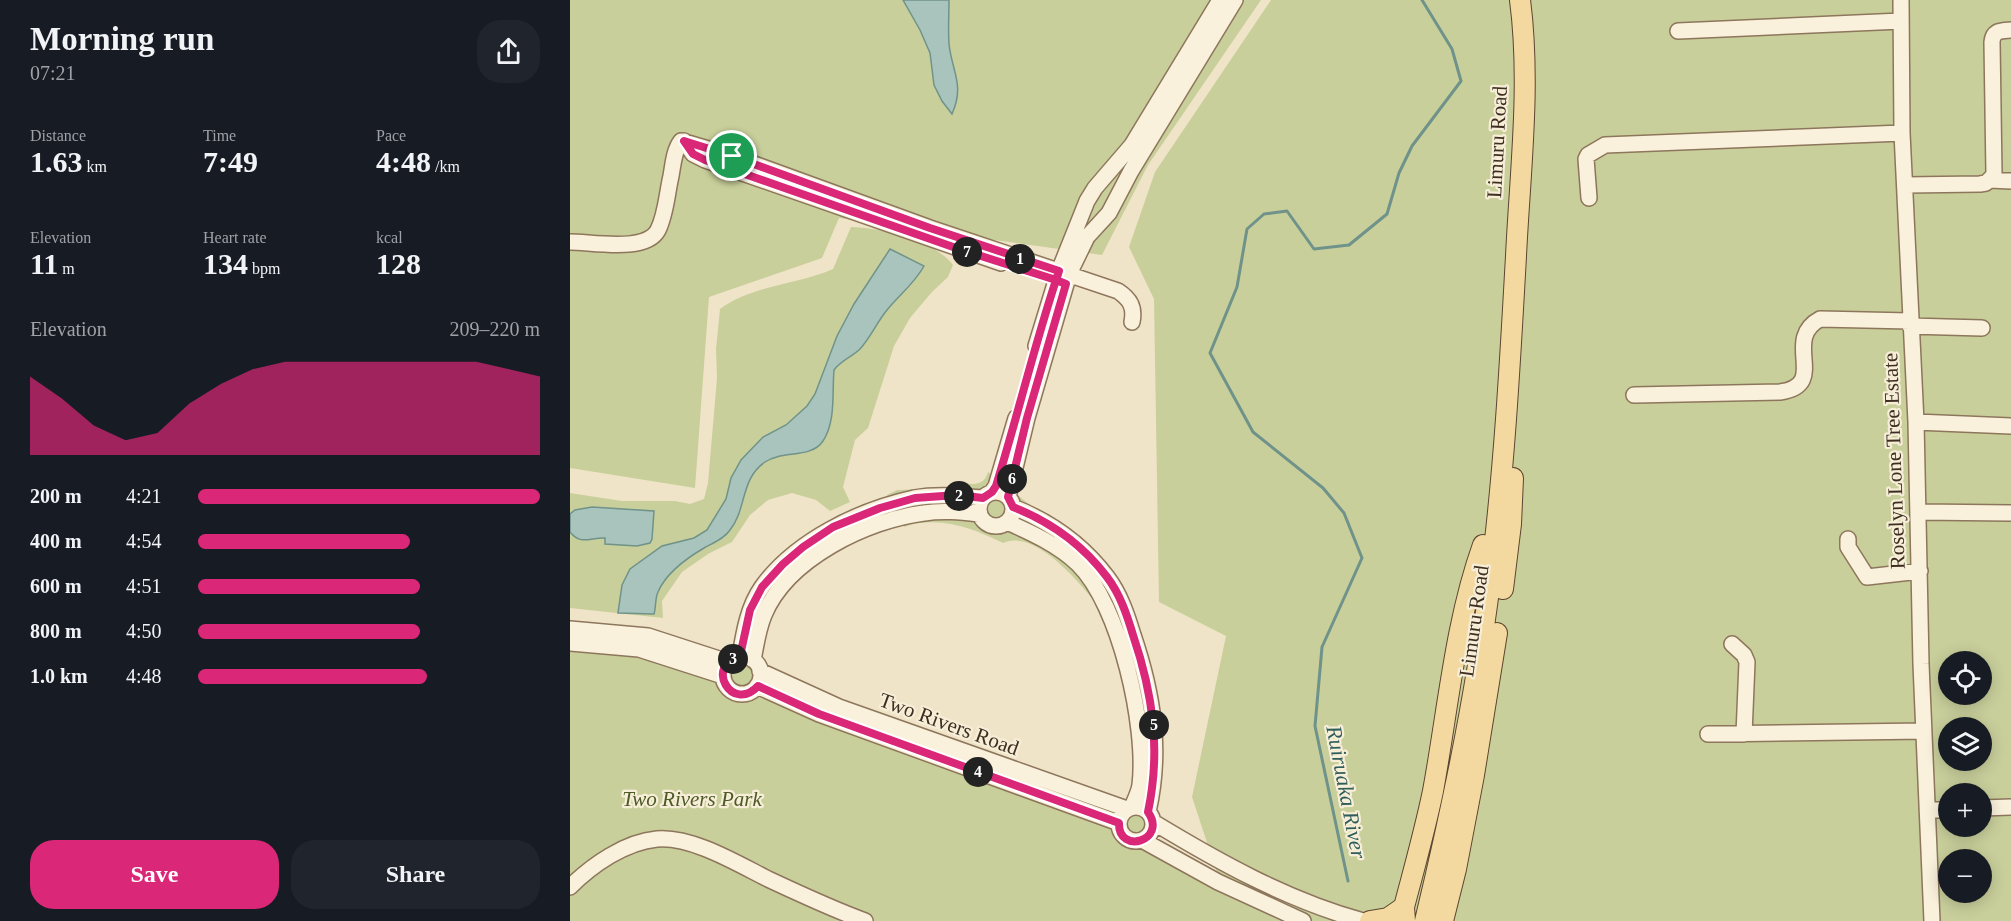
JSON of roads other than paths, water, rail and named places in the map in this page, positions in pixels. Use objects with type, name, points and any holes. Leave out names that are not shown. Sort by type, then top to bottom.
[{"type":"main road","name":"Limuru Road","points":[[1420,915],[1451,811],[1482,646],[1496,529],[1512,323],[1524,91],[1524,32],[1520,0]]},
{"type":"main road","name":"Limuru Road","points":[[1420,915],[1456,869],[1492,667],[1511,524],[1516,351],[1516,335],[1512,323]]},
{"type":"main road","name":"Limuru Road","points":[[1420,915],[1471,651],[1478,608],[1483,545],[1505,410]]},
{"type":"main road","points":[[1359,920],[1420,915]]},
{"type":"street","points":[[1220,0],[1132,145],[1095,188],[1087,201],[1062,277],[996,486],[978,508],[979,514],[986,523],[997,526],[1007,522],[1010,518],[1010,502],[1027,418],[1062,277],[1087,237],[1109,213],[1131,171],[1235,0]]},
{"type":"street","name":"Roselyn Lone Tree Estate","points":[[1901,0],[1902,133],[1916,422],[1924,731],[1932,921]]},
{"type":"street","points":[[1678,31],[1901,21]]},
{"type":"street","points":[[1990,180],[1994,175],[1995,165],[1992,42],[1997,32],[2011,30]]},
{"type":"street","points":[[1588,198],[1586,159],[1588,155],[1605,145],[1902,133]]},
{"type":"street","points":[[570,242],[629,244],[640,243],[654,236],[662,219],[678,145],[684,141],[693,154],[714,164],[978,255],[1062,277]]},
{"type":"street","points":[[1906,185],[1980,184],[1990,180],[2011,181]]},
{"type":"street","points":[[1634,395],[1793,390],[1802,383],[1804,378],[1805,334],[1808,327],[1820,319],[1982,328]]},
{"type":"street","points":[[1916,422],[2011,426]]},
{"type":"street","points":[[743,669],[750,610],[762,587],[803,547],[833,527],[880,508],[915,498],[1003,494],[1010,502],[1069,536],[1108,578],[1124,608],[1138,649],[1154,716],[1151,832],[1142,840],[1132,842],[1127,840],[1121,835],[1119,823],[1120,817],[1130,808],[1140,787],[1141,748],[1130,679],[1107,607],[1079,565],[1059,548],[1007,522]]},
{"type":"street","points":[[743,669],[764,615],[776,593],[808,561],[841,539],[886,521],[923,513],[957,511],[979,514]]},
{"type":"street","points":[[1919,512],[2011,513]]},
{"type":"street","points":[[1848,539],[1848,548],[1867,577],[1920,571]]},
{"type":"street","name":"Two Rivers Road","points":[[570,629],[648,636],[743,669],[819,714],[1038,786],[1130,808]]},
{"type":"street","name":"Two Rivers Road","points":[[570,643],[639,650],[743,669]]},
{"type":"street","points":[[1732,644],[1744,655],[1747,662],[1744,734]]},
{"type":"street","points":[[1708,734],[1924,731]]},
{"type":"street","name":"Two Rivers Road","points":[[1038,786],[1119,823]]},
{"type":"street","points":[[1992,808],[2011,807]]},
{"type":"street","points":[[1130,808],[1143,808],[1150,817],[1216,860],[1265,885],[1359,920]]},
{"type":"street","points":[[1927,810],[1938,810]]},
{"type":"street","points":[[570,886],[592,867],[615,854],[644,842],[668,839],[698,847],[865,921]]},
{"type":"street","points":[[1142,840],[1218,882],[1303,921]]},
{"type":"water","points":[[903,0],[949,0],[949,44],[958,86],[956,104],[952,114],[934,85],[930,53]]},
{"type":"water","points":[[890,249],[924,266],[883,315],[860,349],[834,370],[832,416],[823,441],[811,450],[772,458],[757,469],[747,485],[739,513],[728,533],[691,556],[672,572],[658,592],[654,614],[618,613],[622,585],[630,569],[662,546],[694,538],[707,530],[726,499],[731,478],[741,460],[763,437],[786,425],[807,406],[815,394],[837,336],[854,304]]},
{"type":"water","points":[[592,507],[654,511],[650,543],[637,546],[605,544],[605,538],[578,539],[570,532],[570,514],[575,510]]},
{"type":"waterway","name":"Ruiruaka River","points":[[1348,881],[1315,726],[1322,647],[1362,558],[1344,513],[1323,488],[1253,432],[1210,353],[1237,287],[1247,229],[1264,214],[1287,211],[1314,249],[1349,245],[1387,214],[1399,173],[1412,146],[1461,81],[1452,49],[1422,0]]},
{"type":"park label","name":"Two Rivers Park","points":[[692,799]]}]
